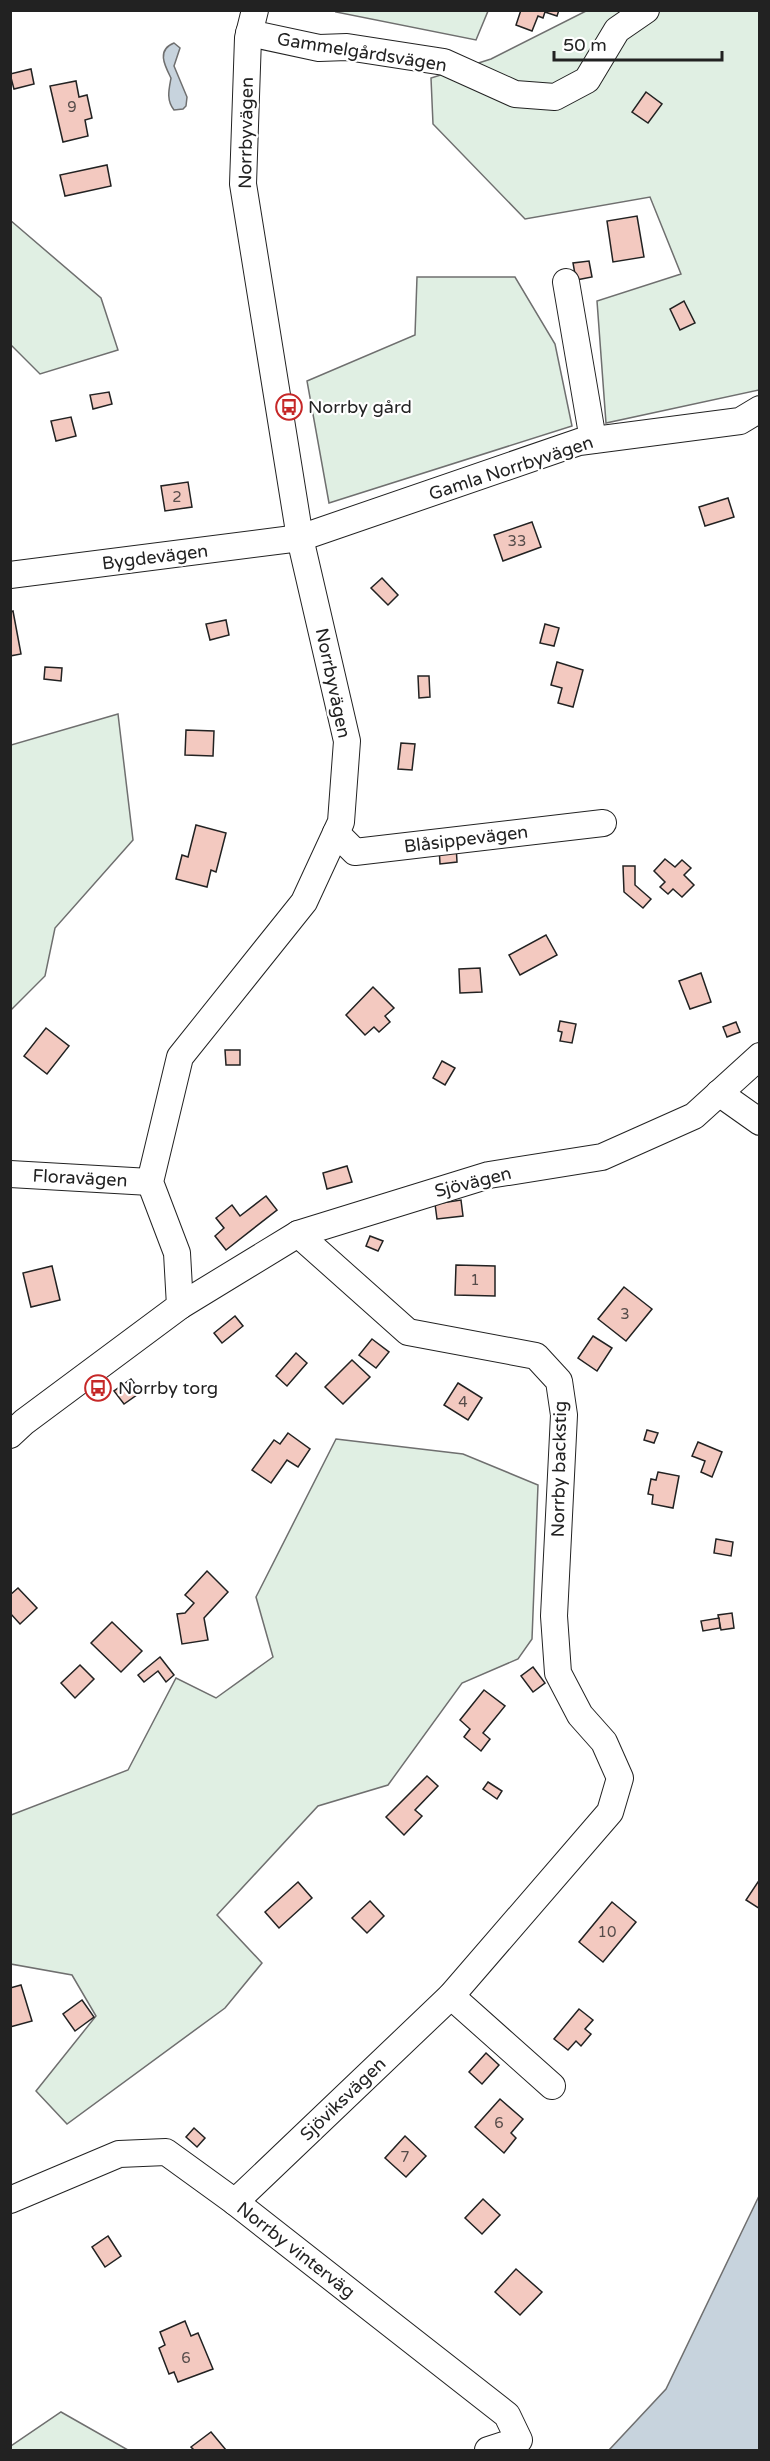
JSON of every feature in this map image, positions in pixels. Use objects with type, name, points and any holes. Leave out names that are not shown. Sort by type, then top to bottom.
[{"type":"street","name":"Gammelgårdsvägen","points":[[252,22],[319,48],[347,47],[444,62],[487,84],[515,94],[555,97],[587,80],[617,30],[646,10]]},
{"type":"street","name":"Norrbyvägen","points":[[150,1182],[180,1057],[304,902],[341,822],[347,741],[300,538],[243,184],[252,22]]},
{"type":"street","points":[[566,282],[593,440]]},
{"type":"street","name":"Gamla Norrbyvägen","points":[[300,538],[568,446],[593,440],[740,421],[759,409]]},
{"type":"street","name":"Bygdevägen","points":[[10,575],[300,538]]},
{"type":"street","name":"Blåsippevägen","points":[[336,833],[355,852],[603,823]]},
{"type":"street","name":"Sjövägen","points":[[180,1306],[298,1234],[489,1175],[602,1157],[694,1116],[759,1056]]},
{"type":"street","points":[[720,1093],[759,1122]]},
{"type":"street","name":"Floravägen","points":[[10,1174],[150,1182]]},
{"type":"street","points":[[10,1435],[24,1422],[180,1306],[177,1253],[150,1182]]},
{"type":"street","name":"Norrby backstig","points":[[298,1234],[408,1332],[536,1356],[560,1381],[564,1415],[554,1616],[558,1673],[580,1714],[604,1742],[620,1778]]},
{"type":"street","name":"Sjöviksvägen","points":[[235,2202],[451,1996],[610,1812],[620,1778]]},
{"type":"street","points":[[451,1996],[552,2086]]},
{"type":"street","name":"Norrby vinterväg","points":[[10,2200],[119,2154],[166,2152],[235,2202],[507,2415],[519,2440],[488,2451]]},
{"type":"green space","points":[[337,10],[488,11],[476,40],[336,12]]},
{"type":"green space","points":[[586,11],[759,11],[759,390],[606,423],[597,301],[681,274],[650,197],[525,219],[433,124],[431,78],[491,59]]},
{"type":"green space","points":[[10,220],[101,298],[118,350],[40,374],[11,345]]},
{"type":"green space","points":[[417,277],[515,277],[555,344],[572,426],[329,503],[307,381],[415,335]]},
{"type":"green space","points":[[118,714],[133,840],[55,928],[45,976],[11,1010],[11,745]]},
{"type":"green space","points":[[336,1439],[463,1454],[538,1485],[532,1639],[518,1659],[462,1683],[388,1785],[318,1806],[217,1915],[262,1963],[225,2008],[67,2124],[36,2091],[96,2016],[72,1975],[11,1964],[11,1815],[128,1770],[176,1678],[216,1698],[273,1657],[256,1597]]},
{"type":"green space","points":[[61,2412],[128,2450],[11,2450],[11,2446]]},
{"type":"shaded area","points":[[174,43],[180,48],[174,66],[187,97],[186,106],[183,109],[174,110],[169,98],[171,78],[166,68],[164,54],[168,46]]},
{"type":"shaded area","points":[[759,2196],[759,2450],[609,2450],[666,2389]]},
{"type":"building","points":[[521,10],[559,10],[557,16],[545,12],[543,18],[538,16],[532,31],[516,25]]},
{"type":"building","points":[[31,69],[34,84],[14,89],[10,74]]},
{"type":"building","points":[[76,81],[79,97],[87,95],[92,118],[85,120],[88,136],[63,142],[50,86]]},
{"type":"building","points":[[646,92],[662,104],[648,123],[632,112]]},
{"type":"building","points":[[107,165],[111,186],[65,196],[60,175]]},
{"type":"building","points":[[637,216],[644,257],[613,262],[607,221]]},
{"type":"building","points":[[589,261],[592,277],[576,280],[573,263]]},
{"type":"building","points":[[684,301],[695,323],[680,330],[670,309]]},
{"type":"building","points":[[109,392],[112,404],[93,409],[90,395]]},
{"type":"building","points":[[71,417],[76,436],[56,441],[51,421]]},
{"type":"building","points":[[188,482],[192,507],[165,511],[161,486]]},
{"type":"building","points":[[728,498],[734,517],[705,526],[699,507]]},
{"type":"building","points":[[532,522],[541,547],[503,561],[494,535]]},
{"type":"building","points":[[382,578],[398,595],[388,605],[371,588]]},
{"type":"building","points":[[13,611],[21,654],[10,656],[10,612]]},
{"type":"building","points":[[226,620],[229,635],[210,640],[206,624]]},
{"type":"building","points":[[545,624],[559,628],[554,646],[540,643]]},
{"type":"building","points":[[557,662],[583,670],[573,707],[558,703],[562,688],[551,685]]},
{"type":"building","points":[[45,667],[62,668],[61,681],[44,679]]},
{"type":"building","points":[[418,676],[429,676],[430,697],[419,698]]},
{"type":"building","points":[[186,730],[214,731],[213,756],[185,755]]},
{"type":"building","points":[[401,743],[415,744],[412,770],[398,769]]},
{"type":"building","points":[[196,825],[226,833],[216,872],[211,870],[207,887],[176,879],[182,855],[188,857]]},
{"type":"building","points":[[456,844],[457,862],[440,864],[439,846]]},
{"type":"building","points":[[665,859],[675,867],[682,860],[691,868],[684,875],[694,885],[682,897],[673,889],[668,894],[660,887],[665,882],[654,871]]},
{"type":"building","points":[[623,866],[635,866],[635,885],[651,899],[643,908],[624,892]]},
{"type":"building","points":[[546,935],[557,955],[520,975],[509,955]]},
{"type":"building","points":[[480,968],[482,992],[460,993],[459,969]]},
{"type":"building","points":[[701,973],[711,1002],[690,1009],[679,981]]},
{"type":"building","points":[[373,987],[394,1008],[385,1016],[390,1022],[379,1032],[374,1027],[365,1035],[346,1015]]},
{"type":"building","points":[[560,1021],[576,1024],[572,1043],[560,1041],[562,1032],[558,1031]]},
{"type":"building","points":[[736,1022],[740,1032],[727,1037],[723,1027]]},
{"type":"building","points":[[46,1028],[69,1046],[47,1074],[24,1056]]},
{"type":"building","points":[[225,1050],[240,1050],[240,1065],[226,1065]]},
{"type":"building","points":[[442,1061],[455,1068],[445,1085],[433,1078]]},
{"type":"building","points":[[347,1166],[352,1182],[327,1189],[323,1173]]},
{"type":"building","points":[[266,1196],[277,1210],[226,1250],[215,1236],[224,1228],[216,1218],[232,1205],[240,1216]]},
{"type":"building","points":[[461,1200],[463,1216],[437,1219],[435,1204]]},
{"type":"building","points":[[370,1236],[383,1241],[378,1251],[366,1246]]},
{"type":"building","points":[[456,1265],[495,1266],[495,1296],[455,1295]]},
{"type":"building","points":[[52,1266],[60,1300],[31,1307],[23,1273]]},
{"type":"building","points":[[624,1287],[652,1309],[626,1341],[598,1319]]},
{"type":"building","points":[[235,1316],[243,1326],[222,1343],[214,1333]]},
{"type":"building","points":[[593,1336],[612,1348],[597,1371],[578,1358]]},
{"type":"building","points":[[372,1339],[389,1352],[376,1368],[359,1355]]},
{"type":"building","points":[[296,1353],[307,1363],[287,1386],[276,1376]]},
{"type":"building","points":[[352,1360],[370,1377],[343,1404],[325,1387]]},
{"type":"building","points":[[131,1379],[141,1392],[124,1404],[114,1391]]},
{"type":"building","points":[[458,1383],[482,1398],[468,1420],[444,1405]]},
{"type":"building","points":[[647,1430],[658,1433],[654,1443],[644,1440]]},
{"type":"building","points":[[288,1433],[310,1449],[298,1467],[287,1460],[271,1483],[252,1470],[274,1440],[280,1444]]},
{"type":"building","points":[[698,1442],[722,1452],[712,1477],[701,1472],[705,1461],[692,1456]]},
{"type":"building","points":[[658,1472],[679,1476],[673,1508],[652,1504],[653,1495],[648,1494],[651,1479],[656,1480]]},
{"type":"building","points":[[716,1539],[733,1542],[731,1556],[714,1553]]},
{"type":"building","points":[[207,1571],[228,1592],[204,1618],[208,1640],[182,1644],[177,1614],[185,1613],[194,1603],[185,1595]]},
{"type":"building","points":[[18,1588],[37,1608],[20,1624],[10,1613],[10,1595]]},
{"type":"building","points":[[732,1613],[734,1628],[721,1630],[718,1615]]},
{"type":"building","points":[[719,1618],[720,1628],[703,1631],[701,1621]]},
{"type":"building","points":[[112,1622],[142,1651],[121,1672],[91,1643]]},
{"type":"building","points":[[160,1657],[174,1675],[166,1682],[158,1671],[144,1682],[138,1675]]},
{"type":"building","points":[[80,1665],[94,1679],[75,1698],[61,1683]]},
{"type":"building","points":[[533,1667],[545,1683],[533,1692],[521,1676]]},
{"type":"building","points":[[484,1690],[505,1706],[483,1733],[490,1739],[481,1751],[464,1737],[470,1729],[460,1720]]},
{"type":"building","points":[[427,1776],[438,1786],[415,1810],[422,1816],[404,1835],[386,1817]]},
{"type":"building","points":[[488,1782],[502,1791],[497,1799],[483,1789]]},
{"type":"building","points":[[760,1879],[760,1909],[746,1900]]},
{"type":"building","points":[[298,1882],[312,1898],[279,1928],[265,1912]]},
{"type":"building","points":[[370,1901],[384,1916],[367,1933],[352,1918]]},
{"type":"building","points":[[612,1902],[636,1922],[603,1962],[579,1942]]},
{"type":"building","points":[[21,1985],[32,2021],[10,2027],[10,1988]]},
{"type":"building","points":[[82,2000],[94,2017],[75,2031],[63,2014]]},
{"type":"building","points":[[579,2009],[593,2020],[585,2029],[591,2034],[581,2046],[576,2041],[568,2050],[554,2039]]},
{"type":"building","points":[[486,2053],[499,2065],[482,2084],[469,2072]]},
{"type":"building","points":[[500,2099],[523,2119],[511,2133],[516,2138],[504,2153],[475,2127]]},
{"type":"building","points":[[194,2128],[205,2138],[197,2147],[186,2137]]},
{"type":"building","points":[[405,2136],[426,2156],[406,2177],[385,2158]]},
{"type":"building","points":[[483,2199],[500,2215],[482,2234],[465,2218]]},
{"type":"building","points":[[108,2236],[121,2256],[105,2267],[92,2247]]},
{"type":"building","points":[[516,2269],[542,2292],[520,2315],[495,2292]]},
{"type":"building","points":[[185,2321],[191,2336],[198,2333],[213,2369],[178,2382],[174,2372],[169,2374],[159,2348],[165,2345],[160,2332]]},
{"type":"building","points":[[211,2432],[226,2450],[194,2450],[191,2447]]},
{"type":"place","name":"Norrby gård","points":[[289,407]]},
{"type":"place","name":"Norrby torg","points":[[98,1388]]}]
